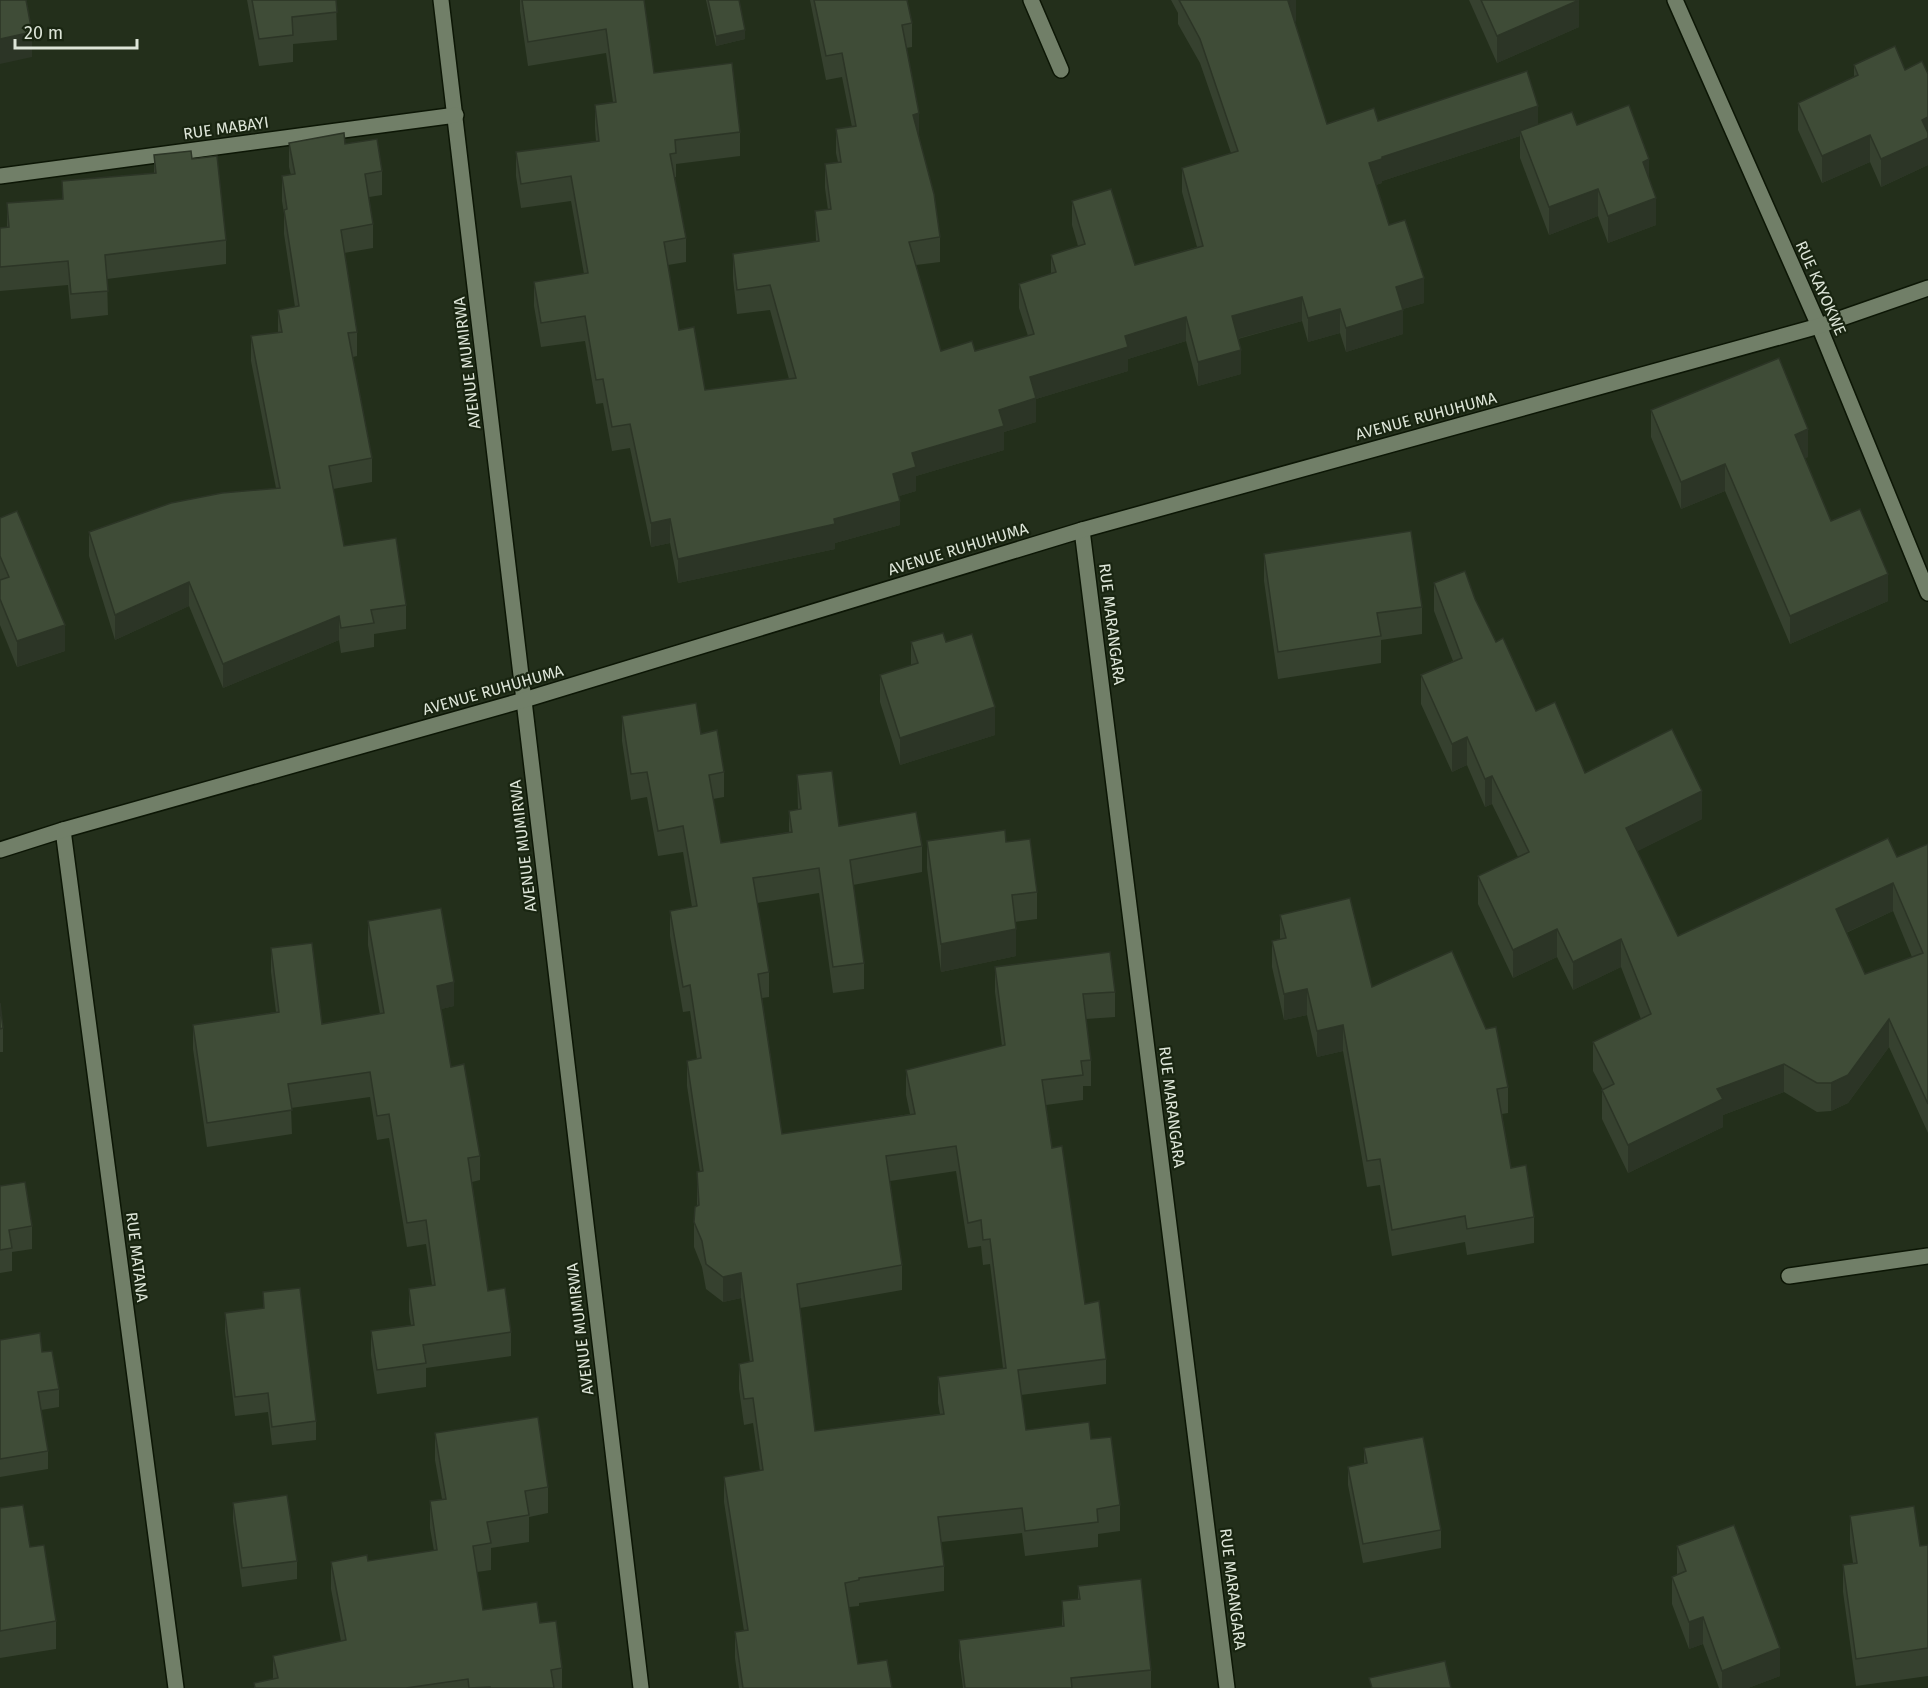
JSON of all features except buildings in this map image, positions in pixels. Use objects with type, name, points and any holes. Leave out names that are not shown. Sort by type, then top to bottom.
[{"type":"street","name":"AVENUE MUMIRWA","points":[[441,0],[641,1688]]},
{"type":"street","points":[[1031,0],[1061,70]]},
{"type":"street","name":"RUE KAYOKWE","points":[[1675,0],[1819,326],[1928,593]]},
{"type":"street","name":"RUE MABAYI","points":[[0,176],[456,116]]},
{"type":"street","name":"AVENUE RUHUHUMA","points":[[0,850],[63,830],[524,700],[1082,530],[1819,326],[1928,288]]},
{"type":"street","name":"RUE MARANGARA","points":[[1082,530],[1227,1688]]},
{"type":"street","name":"RUE MATANA","points":[[63,830],[176,1688]]},
{"type":"street","points":[[1789,1276],[1928,1256]]}]
